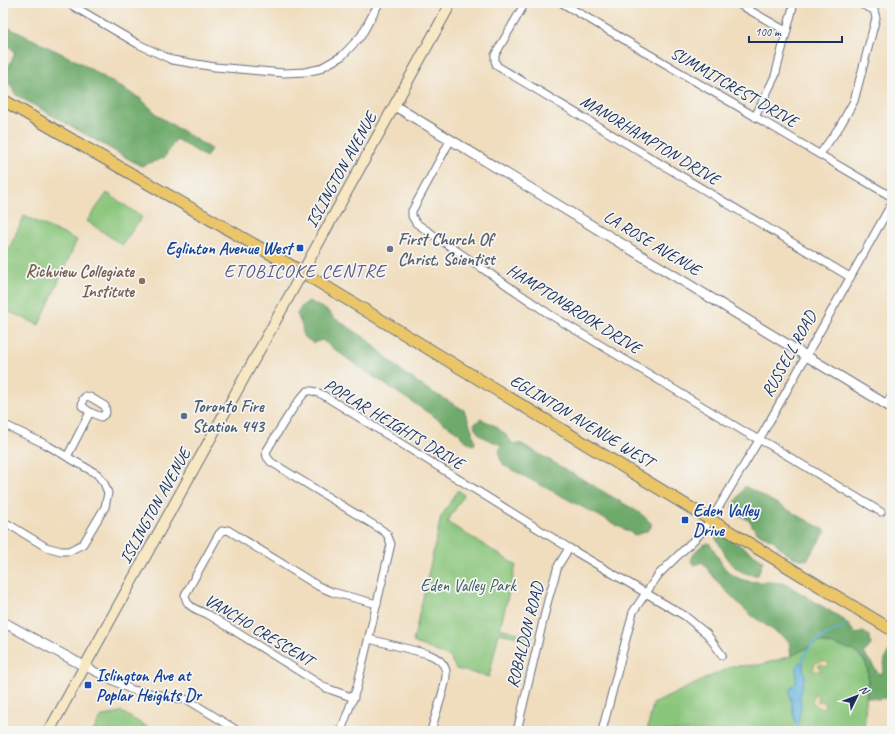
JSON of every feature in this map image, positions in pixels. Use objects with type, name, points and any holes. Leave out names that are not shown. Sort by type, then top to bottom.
[{"type":"main road","name":"ISLINGTON AVENUE","points":[[49,731],[451,3]]},
{"type":"main road","name":"EGLINTON AVENUE WEST","points":[[3,100],[302,272],[892,630]]},
{"type":"street","points":[[68,3],[138,44],[172,60],[215,67],[284,73],[305,72],[319,69],[342,56],[361,36],[379,3]]},
{"type":"street","name":"MANORHAMPTON DRIVE","points":[[525,3],[495,55],[494,61],[497,66],[850,277]]},
{"type":"street","name":"SUMMITCREST DRIVE","points":[[562,3],[892,197]]},
{"type":"street","points":[[737,3],[786,31]]},
{"type":"street","points":[[755,117],[775,76],[794,3]]},
{"type":"street","points":[[820,154],[840,126],[854,101],[876,18],[874,10],[858,3]]},
{"type":"street","name":"LA ROSE AVENUE","points":[[395,106],[889,406]]},
{"type":"street","name":"HAMPTONBROOK DRIVE","points":[[451,139],[412,211],[416,223],[549,314],[881,512]]},
{"type":"street","name":"RUSSELL ROAD","points":[[711,519],[759,440],[892,203]]},
{"type":"street","name":"POPLAR HEIGHTS DRIVE","points":[[342,731],[354,698],[392,544],[387,534],[271,462],[267,457],[266,452],[295,404],[302,395],[308,391],[323,395],[569,548],[645,592],[700,628],[713,640],[722,655]]},
{"type":"street","points":[[889,406],[892,394]]},
{"type":"street","points":[[67,457],[90,412]]},
{"type":"street","points":[[3,424],[67,457],[101,477],[108,493],[105,507],[83,544],[69,551],[55,550],[46,547],[3,522]]},
{"type":"street","points":[[602,731],[633,612],[645,592],[659,574],[702,532],[711,519]]},
{"type":"street","name":"VANCHO CRESCENT","points":[[354,698],[326,688],[209,615],[190,606],[186,601],[185,595],[219,534],[222,530],[228,530],[318,586],[332,592],[377,604]]},
{"type":"street","name":"ROBALDON ROAD","points":[[517,731],[552,586],[558,566],[569,548]]},
{"type":"street","points":[[3,622],[132,690],[188,700],[238,731]]},
{"type":"street","points":[[368,639],[428,654],[437,658],[444,666],[445,678],[431,731]]},
{"type":"green space","points":[[3,25],[77,61],[141,99],[160,117],[211,149],[206,157],[176,139],[164,158],[141,166],[16,95],[4,75],[14,56],[14,51],[3,41]]},
{"type":"green space","points":[[107,193],[142,217],[122,245],[87,221]]},
{"type":"green space","points":[[24,216],[77,240],[39,325],[3,309],[3,262]]},
{"type":"green space","points":[[309,301],[328,311],[334,318],[367,339],[401,371],[427,389],[464,410],[475,444],[472,445],[462,438],[459,433],[356,365],[322,340],[313,343],[303,336],[302,326],[297,314],[302,306]]},
{"type":"green space","points":[[481,419],[494,425],[505,434],[513,444],[522,444],[640,513],[651,523],[651,527],[647,531],[635,535],[505,466],[501,461],[500,456],[501,445],[484,438],[475,428],[474,424]]},
{"type":"green space","points":[[745,486],[826,531],[807,560],[789,555],[773,540],[754,529],[750,521],[735,513],[733,506]]},
{"type":"green space","name":"Eden Valley Park","points":[[458,490],[464,495],[447,522],[516,565],[500,628],[532,637],[531,640],[499,633],[489,677],[456,669],[450,657],[413,642],[441,517]]},
{"type":"green space","points":[[718,532],[763,560],[758,575],[742,572],[731,563],[715,537]]},
{"type":"green space","points":[[709,543],[724,567],[730,573],[744,580],[786,584],[843,619],[856,634],[863,632],[870,636],[871,645],[864,653],[878,673],[882,674],[887,654],[892,649],[892,697],[878,699],[866,697],[868,672],[866,664],[857,653],[850,650],[819,642],[791,656],[789,641],[751,615],[722,587],[702,562],[695,565],[691,562],[697,550]]},
{"type":"green space","points":[[819,642],[852,649],[865,662],[868,672],[864,731],[647,731],[653,704],[732,666],[759,665],[791,656]]},
{"type":"green space","points":[[120,711],[154,731],[93,731],[102,716],[117,714]]},
{"type":"sand","points":[[823,661],[827,662],[829,665],[825,667],[821,664],[818,666],[821,671],[813,671],[815,663]]},
{"type":"sand","points":[[814,694],[818,695],[818,702],[824,701],[825,708],[819,708],[812,702]]},
{"type":"water","points":[[800,662],[804,663],[803,666],[805,676],[800,694],[801,707],[798,725],[795,722],[789,691],[796,682],[796,667]]},
{"type":"waterway","points":[[802,663],[808,649],[813,644],[845,626]]},
{"type":"waterway","points":[[797,731],[798,723]]},
{"type":"place","name":"Eglinton Avenue West","points":[[300,248]]},
{"type":"place","name":"First Church Of Christ, Scientist","points":[[390,249]]},
{"type":"place","name":"Richview Collegiate Institute","points":[[142,281]]},
{"type":"place","name":"Toronto Fire Station 443","points":[[184,416]]},
{"type":"place","name":"Eden Valley Drive","points":[[685,520]]},
{"type":"place","name":"Islington Ave at Poplar Heights Dr","points":[[88,685]]},
{"type":"district","name":"ETOBICOKE CENTRE","points":[[305,271]]}]
